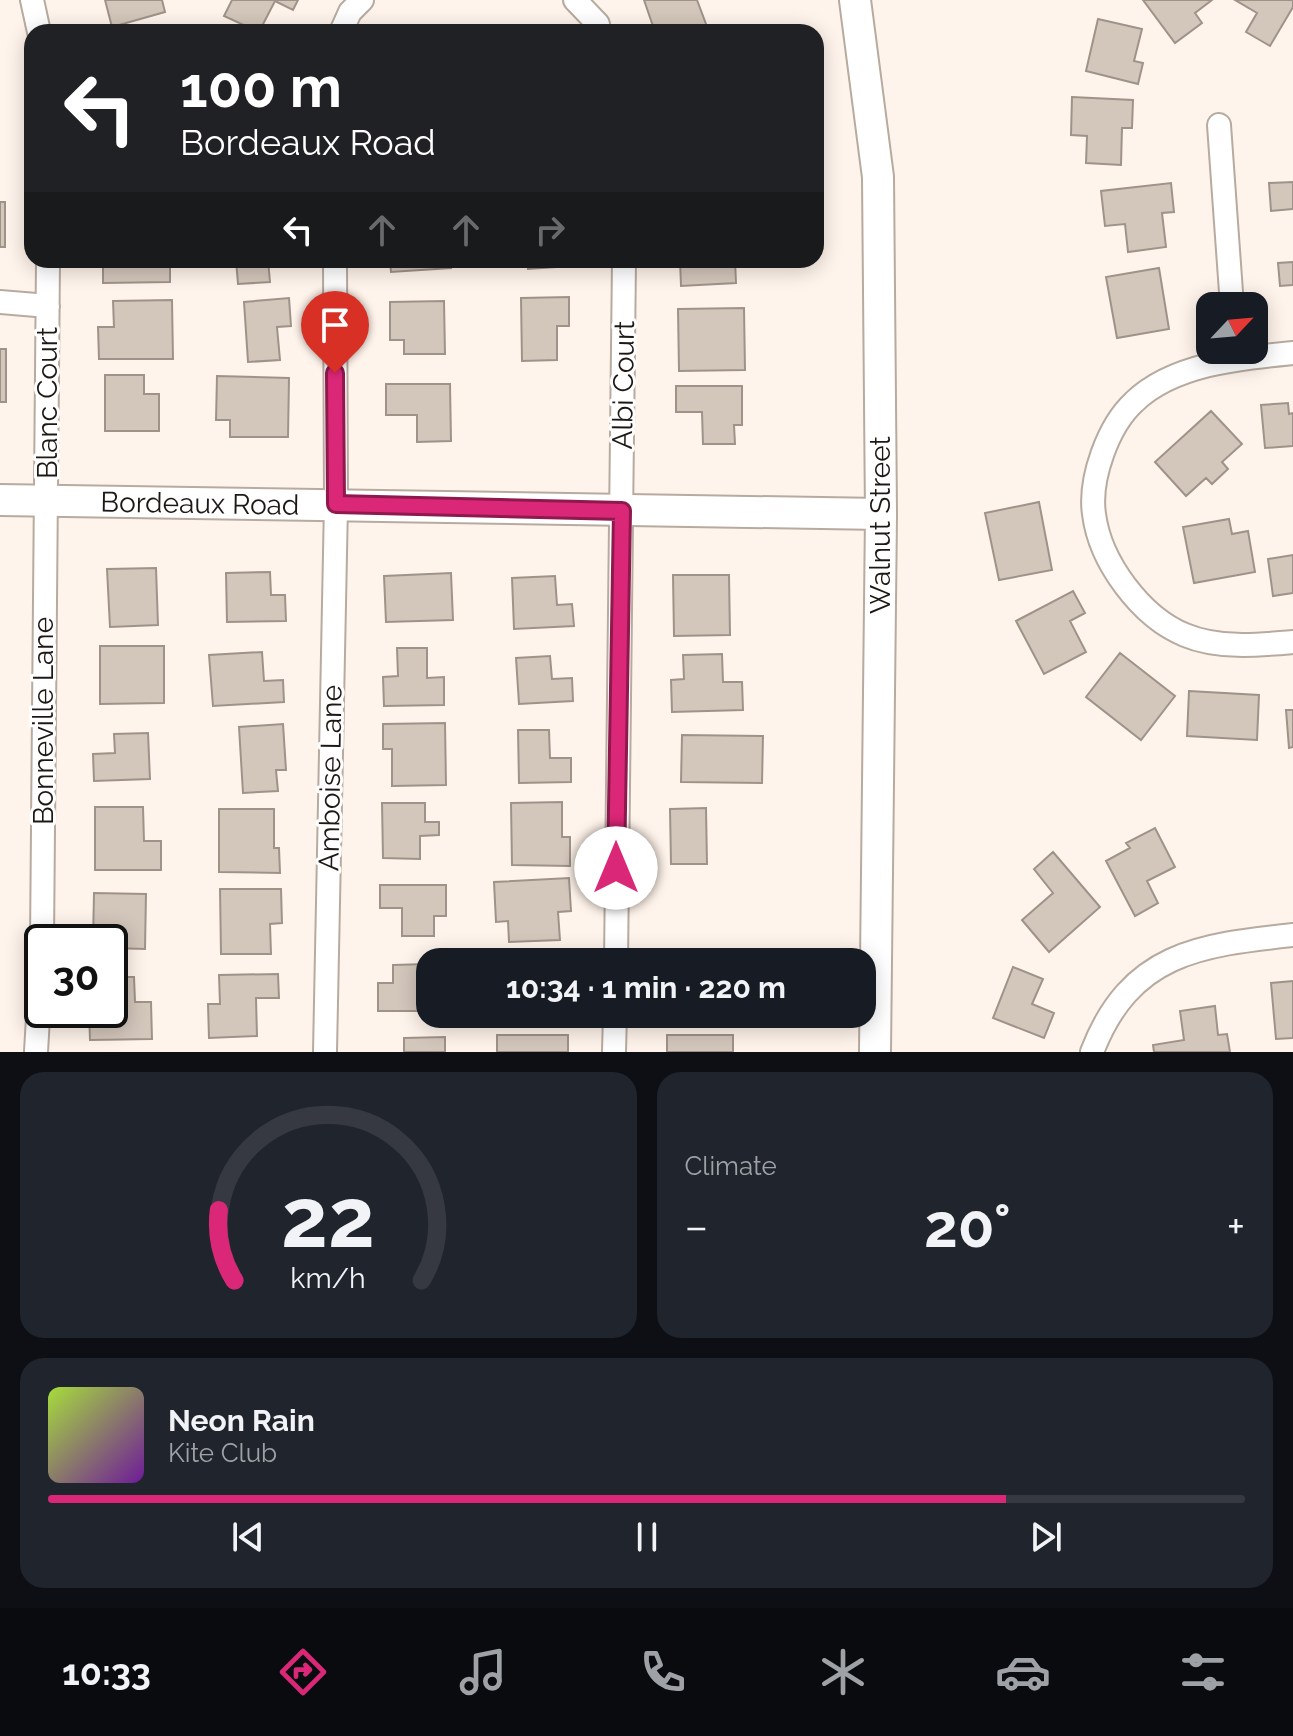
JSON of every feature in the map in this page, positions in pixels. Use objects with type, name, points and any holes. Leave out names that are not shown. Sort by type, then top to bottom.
[{"type":"street","points":[[32,0],[37,24]]},
{"type":"street","points":[[345,24],[350,12],[362,0]]},
{"type":"street","points":[[575,0],[598,24]]},
{"type":"street","name":"Walnut Street","points":[[855,0],[878,177],[881,514],[875,1052]]},
{"type":"street","points":[[1219,125],[1231,292]]},
{"type":"street","name":"Blanc Court","points":[[47,501],[48,268]]},
{"type":"street","points":[[335,268],[336,504]]},
{"type":"street","name":"Albi Court","points":[[616,948],[624,268]]},
{"type":"street","name":"Blanc Court","points":[[0,302],[48,306]]},
{"type":"street","points":[[1268,353],[1293,353]]},
{"type":"street","points":[[1205,364],[1186,370],[1134,402],[1109,439],[1097,480],[1094,514],[1111,562],[1148,614],[1186,636],[1245,646],[1293,642]]},
{"type":"street","name":"Bordeaux Road","points":[[0,500],[881,514]]},
{"type":"street","name":"Bonneville Lane","points":[[42,924],[42,699],[47,501]]},
{"type":"street","name":"Amboise Lane","points":[[325,1052],[336,504]]},
{"type":"street","points":[[1092,1052],[1100,1031],[1133,985],[1167,958],[1226,942],[1293,935]]},
{"type":"street","name":"Bonneville Lane","points":[[36,1052],[37,1028]]},
{"type":"street","points":[[614,1052],[615,1028]]},
{"type":"building","points":[[105,0],[162,0],[165,12],[123,24],[111,24]]},
{"type":"building","points":[[232,0],[298,0],[293,10],[275,1],[263,24],[242,24],[224,16]]},
{"type":"building","points":[[644,0],[697,0],[706,24],[652,24]]},
{"type":"building","points":[[1143,0],[1212,0],[1195,13],[1202,23],[1175,43]]},
{"type":"building","points":[[1235,0],[1293,0],[1293,7],[1270,46],[1246,32],[1257,13]]},
{"type":"building","points":[[1098,19],[1142,29],[1134,61],[1143,63],[1138,84],[1086,71]]},
{"type":"building","points":[[1072,97],[1133,100],[1132,128],[1122,128],[1121,165],[1086,163],[1087,136],[1071,135]]},
{"type":"building","points":[[1293,182],[1293,209],[1271,211],[1269,183]]},
{"type":"building","points":[[1171,183],[1174,212],[1162,213],[1166,247],[1128,252],[1125,224],[1105,226],[1101,191]]},
{"type":"building","points":[[0,202],[5,202],[5,247],[0,247]]},
{"type":"building","points":[[1293,262],[1293,285],[1280,286],[1278,263]]},
{"type":"building","points":[[103,268],[170,268],[170,282],[103,283]]},
{"type":"building","points":[[237,268],[269,268],[270,282],[238,284]]},
{"type":"building","points":[[391,268],[451,268],[391,272]]},
{"type":"building","points":[[680,268],[735,268],[736,283],[681,286]]},
{"type":"building","points":[[1159,268],[1169,329],[1117,338],[1106,277]]},
{"type":"building","points":[[569,297],[569,326],[557,326],[557,360],[522,361],[521,298]]},
{"type":"building","points":[[289,298],[291,326],[277,327],[280,360],[248,362],[244,302]]},
{"type":"building","points":[[172,300],[173,359],[99,359],[98,327],[114,327],[113,301]]},
{"type":"building","points":[[444,301],[445,354],[404,354],[404,340],[390,340],[390,302]]},
{"type":"building","points":[[744,308],[745,370],[679,371],[678,309]]},
{"type":"building","points":[[0,349],[6,349],[6,402],[0,402]]},
{"type":"building","points":[[105,375],[144,375],[144,394],[159,394],[159,431],[105,431]]},
{"type":"building","points":[[217,376],[289,378],[288,437],[230,437],[230,420],[216,420]]},
{"type":"building","points":[[386,384],[450,384],[451,441],[417,442],[417,415],[386,415]]},
{"type":"building","points":[[676,386],[742,386],[742,425],[734,425],[735,444],[703,444],[702,412],[676,412]]},
{"type":"building","points":[[1288,403],[1289,414],[1293,413],[1293,446],[1265,448],[1261,405]]},
{"type":"building","points":[[1211,411],[1242,444],[1222,462],[1228,469],[1212,484],[1206,478],[1186,496],[1155,462]]},
{"type":"building","points":[[1039,502],[1052,570],[999,580],[985,513]]},
{"type":"building","points":[[1229,519],[1232,534],[1248,531],[1255,572],[1194,583],[1183,527]]},
{"type":"building","points":[[1293,555],[1293,593],[1273,596],[1268,559]]},
{"type":"building","points":[[156,568],[158,625],[110,627],[107,569]]},
{"type":"building","points":[[270,572],[271,595],[285,595],[286,621],[227,622],[226,573]]},
{"type":"building","points":[[451,573],[453,620],[386,622],[384,576]]},
{"type":"building","points":[[673,575],[729,575],[730,635],[674,636]]},
{"type":"building","points":[[555,576],[557,605],[572,604],[574,626],[514,629],[512,578]]},
{"type":"building","points":[[1073,591],[1085,613],[1070,621],[1086,652],[1044,674],[1016,621]]},
{"type":"building","points":[[100,646],[164,646],[164,703],[100,704]]},
{"type":"building","points":[[397,648],[427,648],[427,678],[444,677],[444,705],[384,706],[383,677],[398,676]]},
{"type":"building","points":[[262,652],[264,681],[283,680],[284,702],[213,706],[209,655]]},
{"type":"building","points":[[1120,653],[1175,696],[1141,740],[1086,697]]},
{"type":"building","points":[[722,654],[723,682],[742,682],[743,710],[672,712],[671,680],[684,679],[683,655]]},
{"type":"building","points":[[550,656],[552,679],[572,678],[573,701],[519,704],[516,658]]},
{"type":"building","points":[[1189,691],[1259,695],[1257,740],[1187,736]]},
{"type":"building","points":[[1286,710],[1293,710],[1293,747],[1289,748]]},
{"type":"building","points":[[445,723],[446,785],[392,786],[392,749],[383,749],[383,724]]},
{"type":"building","points":[[283,724],[286,770],[276,770],[278,791],[243,793],[239,727]]},
{"type":"building","points":[[518,730],[549,730],[550,758],[571,758],[571,782],[519,783]]},
{"type":"building","points":[[148,733],[150,779],[94,781],[93,754],[115,753],[114,734]]},
{"type":"building","points":[[682,735],[763,736],[762,783],[681,782]]},
{"type":"building","points":[[562,802],[562,837],[570,837],[570,866],[512,865],[511,803]]},
{"type":"building","points":[[382,803],[425,803],[425,822],[439,822],[439,835],[420,836],[420,859],[383,858]]},
{"type":"building","points":[[95,807],[143,807],[144,841],[161,841],[161,870],[95,870]]},
{"type":"building","points":[[706,808],[707,864],[671,864],[670,809]]},
{"type":"building","points":[[219,809],[274,809],[274,848],[279,848],[280,873],[219,872]]},
{"type":"building","points":[[1155,828],[1175,867],[1147,881],[1158,903],[1135,916],[1106,861],[1130,848],[1126,843]]},
{"type":"building","points":[[1053,852],[1100,907],[1049,952],[1022,920],[1053,893],[1034,869]]},
{"type":"building","points":[[569,878],[571,911],[558,912],[560,940],[509,942],[508,921],[496,922],[494,882]]},
{"type":"building","points":[[380,885],[446,885],[446,916],[434,916],[434,936],[402,936],[402,908],[380,908]]},
{"type":"building","points":[[220,889],[281,889],[282,923],[270,924],[271,954],[221,954]]},
{"type":"building","points":[[94,893],[146,894],[145,949],[128,949],[128,924],[93,924]]},
{"type":"building","points":[[416,964],[416,1011],[378,1011],[378,983],[393,983],[393,965]]},
{"type":"building","points":[[1013,967],[1043,979],[1032,1004],[1054,1013],[1044,1038],[993,1018]]},
{"type":"building","points":[[278,974],[279,998],[256,998],[257,1036],[209,1038],[208,1004],[220,1004],[219,975]]},
{"type":"building","points":[[128,977],[134,977],[135,1002],[151,1002],[152,1039],[90,1040],[90,1028],[128,1028]]},
{"type":"building","points":[[1293,981],[1293,1038],[1276,1039],[1271,983]]},
{"type":"building","points":[[1215,1006],[1218,1035],[1227,1034],[1230,1052],[1154,1052],[1153,1045],[1184,1040],[1180,1011]]},
{"type":"building","points":[[497,1035],[568,1035],[568,1052],[497,1052]]},
{"type":"building","points":[[667,1035],[733,1035],[733,1052],[667,1052]]},
{"type":"building","points":[[445,1037],[445,1052],[404,1052],[404,1038]]},
{"type":"route","points":[[335,373],[336,504],[622,511],[616,868]]}]
